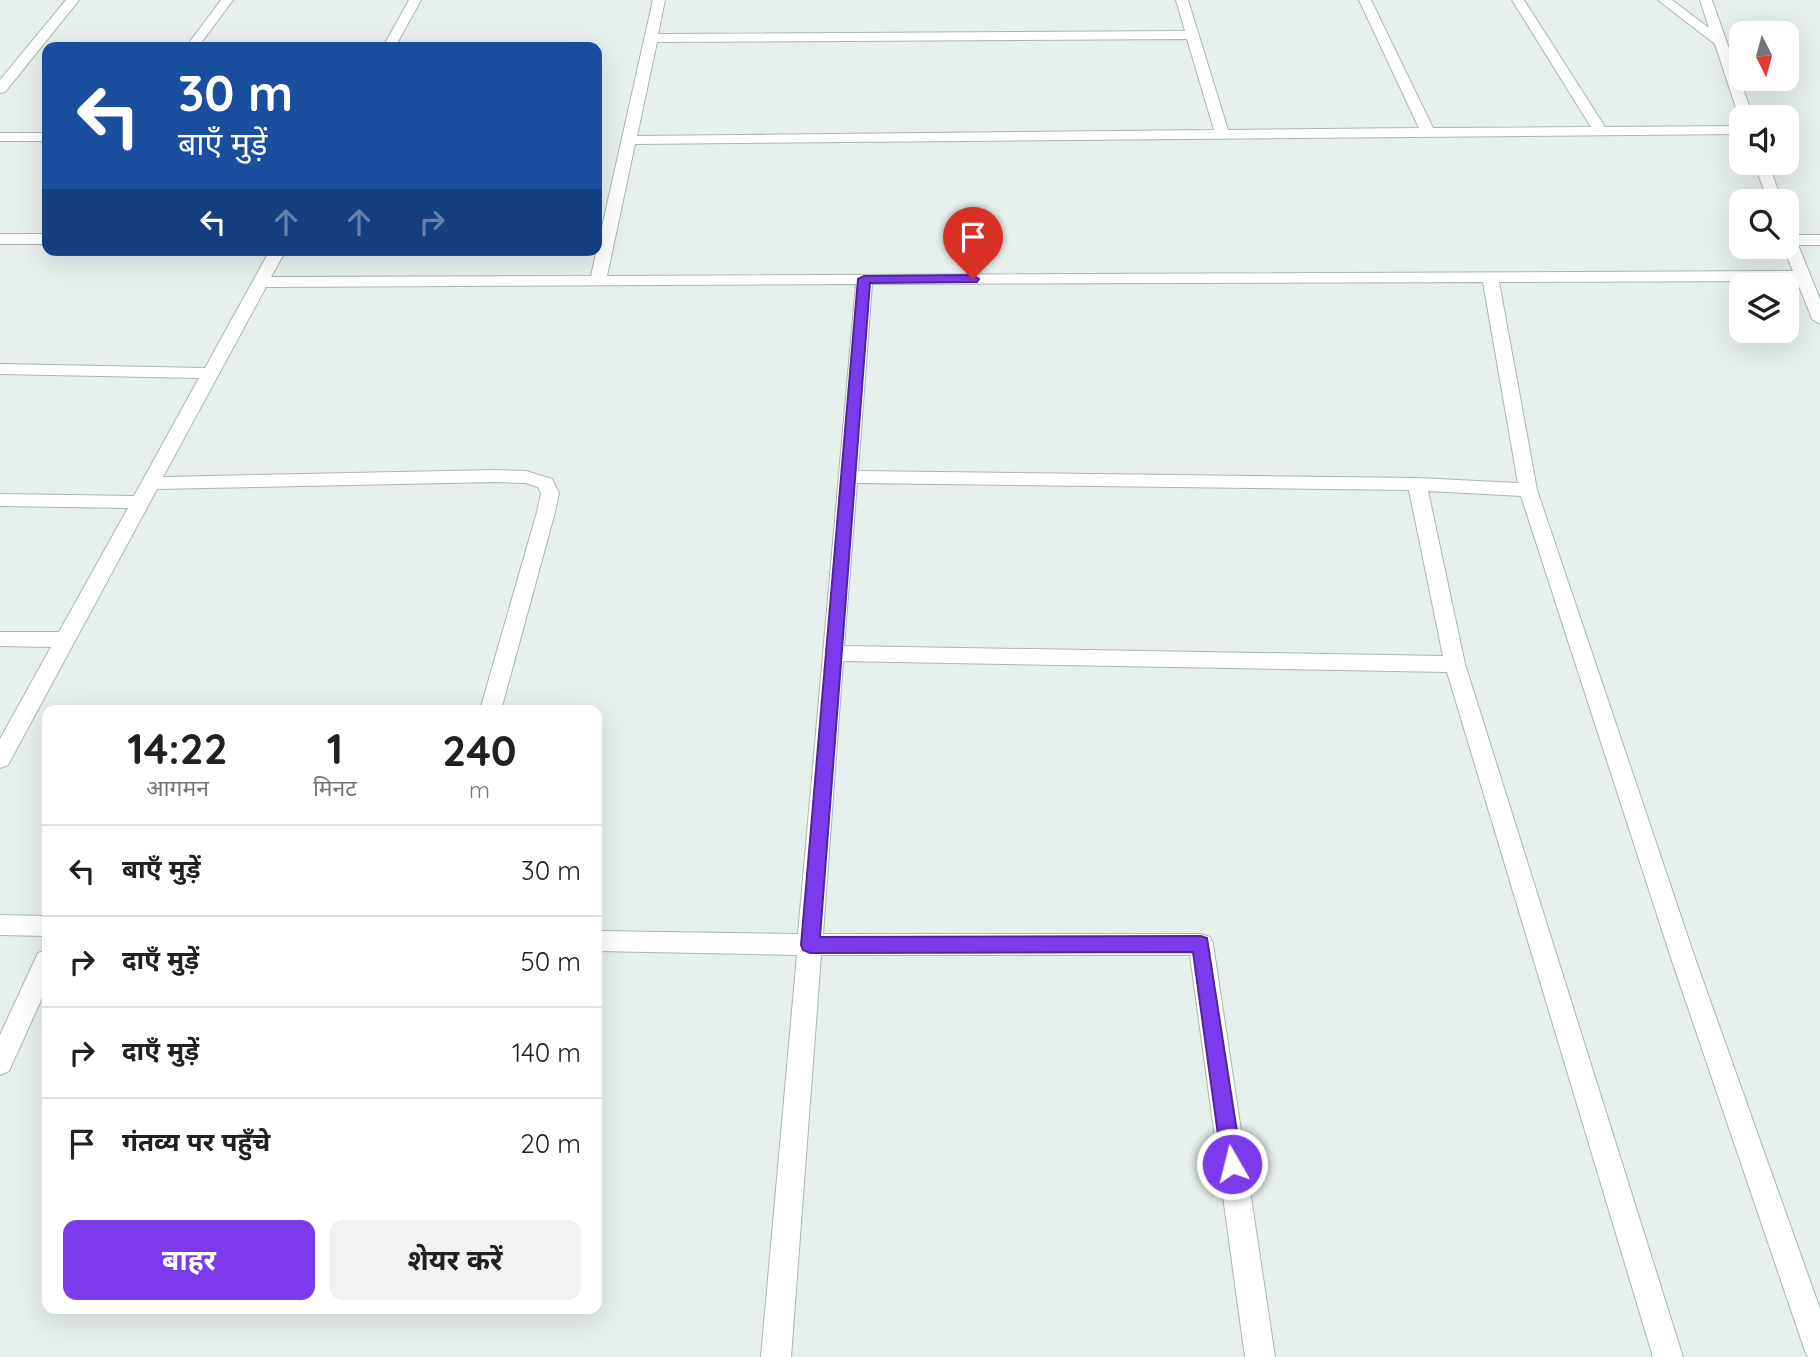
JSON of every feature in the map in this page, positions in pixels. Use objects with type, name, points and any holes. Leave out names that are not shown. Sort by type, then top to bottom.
[{"type":"street","points":[[0,89],[73,0]]},
{"type":"street","points":[[196,42],[227,0]]},
{"type":"street","points":[[392,42],[415,0]]},
{"type":"street","points":[[598,280],[659,0]]},
{"type":"street","points":[[1182,0],[1222,134]]},
{"type":"street","points":[[1365,0],[1428,132]]},
{"type":"street","points":[[1518,0],[1601,131]]},
{"type":"street","points":[[1664,0],[1721,43]]},
{"type":"street","points":[[1706,0],[1742,105]]},
{"type":"street","points":[[651,38],[1192,35]]},
{"type":"street","points":[[0,59],[24,59]]},
{"type":"street","points":[[629,140],[1729,130]]},
{"type":"street","points":[[0,137],[42,137]]},
{"type":"street","points":[[0,239],[42,239]]},
{"type":"street","points":[[1799,239],[1820,240]]},
{"type":"street","points":[[0,759],[275,256]]},
{"type":"street","points":[[1796,259],[1820,319]]},
{"type":"street","points":[[261,282],[1802,276]]},
{"type":"street","points":[[1490,277],[1528,490],[1682,958],[1820,1351]]},
{"type":"street","points":[[776,1357],[864,279]]},
{"type":"street","points":[[0,369],[211,373]]},
{"type":"street","points":[[152,482],[495,476],[526,477],[545,483],[550,493],[546,512],[492,705]]},
{"type":"street","points":[[848,477],[1418,484],[1528,490]]},
{"type":"street","points":[[1418,484],[1455,664],[1668,1357]]},
{"type":"street","points":[[0,500],[141,502]]},
{"type":"street","points":[[0,639],[65,640]]},
{"type":"street","points":[[834,653],[1455,664]]},
{"type":"street","points":[[0,925],[42,926]]},
{"type":"street","points":[[602,941],[810,945],[1201,944],[1260,1357]]},
{"type":"street","points":[[0,1063],[42,972]]},
{"type":"route","points":[[973,279],[864,279],[810,945],[1201,944],[1232,1164]]}]
